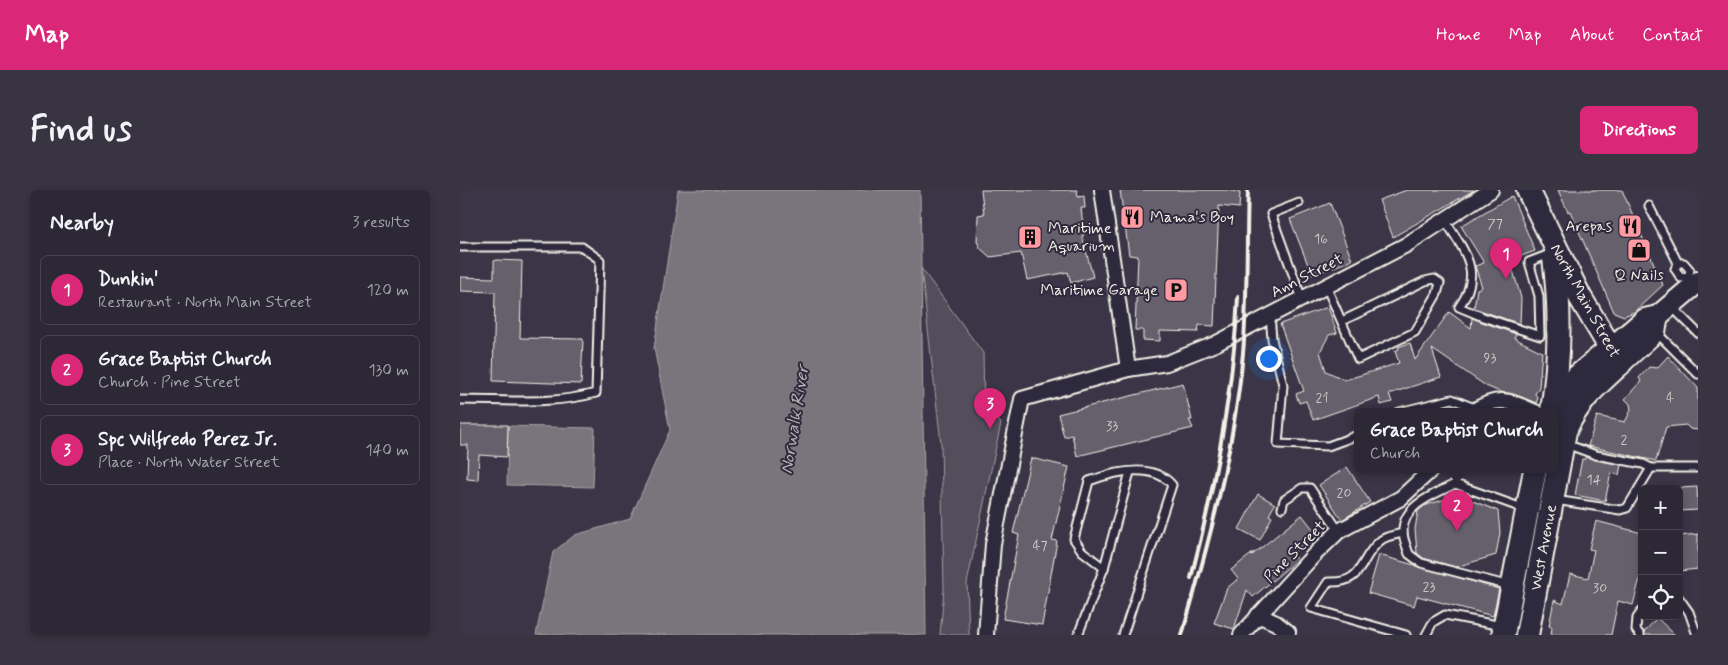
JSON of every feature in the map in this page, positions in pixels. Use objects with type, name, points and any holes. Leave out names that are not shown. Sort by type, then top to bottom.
[{"type":"main road","name":"North Main Street","points":[[1528,190],[1552,245],[1615,356]]},
{"type":"main road","name":"North Main Street","points":[[1547,408],[1558,373],[1550,340],[1549,305],[1552,245]]},
{"type":"main road","points":[[1550,408],[1578,376],[1615,356],[1661,318],[1694,281]]},
{"type":"main road","name":"West Avenue","points":[[1559,453],[1576,407],[1615,356]]},
{"type":"main road","name":"West Avenue","points":[[1527,635],[1541,511],[1535,473]]},
{"type":"main road","name":"West Avenue","points":[[1504,631],[1512,586],[1541,511],[1553,473]]},
{"type":"street","points":[[1102,190],[1128,369]]},
{"type":"street","name":"Ann Street","points":[[989,635],[993,544],[1022,399],[1128,369],[1167,363],[1215,344],[1406,245],[1491,190]]},
{"type":"street","points":[[1478,408],[1487,402],[1500,400],[1532,408]]},
{"type":"street","name":"Pine Street","points":[[1241,635],[1339,532],[1402,498],[1428,473]]},
{"type":"street","points":[[1258,615],[1276,623],[1288,632],[1287,635]]},
{"type":"lane","points":[[1299,203],[1271,214],[1302,299]]},
{"type":"lane","points":[[1649,206],[1678,263],[1675,269],[1678,275],[1681,278],[1694,281]]},
{"type":"lane","points":[[1445,220],[1470,260],[1470,292],[1459,307],[1482,317],[1550,340]]},
{"type":"lane","points":[[460,247],[582,247],[600,260],[596,393],[580,397],[536,401],[460,400]]},
{"type":"lane","points":[[1326,286],[1358,359],[1415,332],[1437,294],[1440,283],[1434,279],[1426,281],[1342,321]]},
{"type":"lane","points":[[1270,315],[1272,339],[1283,385],[1278,444],[1328,446],[1354,436]]},
{"type":"lane","points":[[1661,318],[1698,333]]},
{"type":"lane","points":[[1661,318],[1698,374]]},
{"type":"lane","points":[[1416,408],[1457,400],[1469,408]]},
{"type":"lane","points":[[1437,408],[1441,402]]},
{"type":"lane","points":[[1564,437],[1596,455],[1643,464],[1651,468],[1698,468]]},
{"type":"lane","points":[[1512,586],[1421,563],[1409,554],[1403,533],[1404,522],[1408,514],[1421,502],[1455,484],[1541,511],[1620,510],[1627,508],[1651,468]]},
{"type":"lane","points":[[1104,568],[1082,550],[1074,539],[1090,481],[1105,476],[1130,472],[1147,471],[1160,475],[1172,485],[1123,635]]},
{"type":"lane","points":[[1078,635],[1104,568],[1130,472]]},
{"type":"lane","points":[[1282,508],[1284,500],[1302,488],[1310,488],[1339,532]]},
{"type":"lane","points":[[1403,533],[1382,539],[1370,552],[1359,573],[1342,583],[1328,582],[1311,608],[1406,635]]},
{"type":"lane","points":[[1683,604],[1697,635]]},
{"type":"lane","points":[[1426,635],[1433,622],[1444,615],[1504,631]]},
{"type":"lane","points":[[1638,617],[1636,630],[1640,635]]},
{"type":"shaded area","points":[[921,268],[983,353],[984,408],[1001,423],[967,583],[969,635],[940,635],[944,589],[941,443]]},
{"type":"water","name":"Norwalk River","points":[[678,190],[920,190],[926,635],[536,635],[553,552],[575,535],[630,519],[670,430],[654,348]]},
{"type":"water","points":[[508,426],[595,428],[593,487],[507,485]]},
{"type":"building","name":"Maritime Aquarium","points":[[981,190],[1077,190],[1078,197],[1084,196],[1085,208],[1081,208],[1084,235],[1082,236],[1093,277],[1071,283],[1068,272],[1027,280],[1021,253],[990,257],[980,248],[977,241],[978,215],[984,214]]},
{"type":"building","name":"Maritime Garage","points":[[1120,190],[1228,190],[1240,193],[1239,208],[1219,206],[1214,326],[1199,325],[1198,332],[1160,331],[1160,341],[1143,340],[1143,330],[1135,330],[1138,256],[1129,255]]},
{"type":"building","points":[[1407,190],[1474,190],[1393,237],[1379,200]]},
{"type":"building","points":[[1558,190],[1622,190],[1663,285],[1634,312],[1624,316],[1614,312],[1570,211],[1568,212]]},
{"type":"building","points":[[1512,196],[1535,251],[1510,260],[1521,298],[1520,324],[1474,308],[1477,289],[1482,287],[1475,266],[1484,263],[1461,226]]},
{"type":"building","points":[[1330,203],[1352,260],[1312,275],[1290,219]]},
{"type":"building","points":[[494,261],[522,261],[520,338],[583,339],[581,384],[493,381],[495,292],[460,291],[460,277],[494,278]]},
{"type":"building","points":[[1328,307],[1337,333],[1329,335],[1320,352],[1326,371],[1345,380],[1399,363],[1395,351],[1399,349],[1398,347],[1410,343],[1415,360],[1449,312],[1471,328],[1472,318],[1516,334],[1514,338],[1542,352],[1539,387],[1535,394],[1538,398],[1536,403],[1486,386],[1432,349],[1441,377],[1389,394],[1392,402],[1381,405],[1379,397],[1313,420],[1306,401],[1299,403],[1296,394],[1304,391],[1280,324]]},
{"type":"building","points":[[1668,356],[1698,388],[1698,430],[1690,429],[1686,425],[1666,427],[1656,461],[1588,446],[1597,416],[1625,422],[1631,410],[1630,404],[1625,399],[1641,381],[1639,378],[1649,367],[1657,368]]},
{"type":"building","points":[[1183,383],[1192,420],[1189,420],[1193,428],[1077,456],[1072,435],[1064,437],[1058,414]]},
{"type":"building","points":[[460,425],[508,425],[507,457],[479,455],[478,480],[467,479],[468,445],[460,445]]},
{"type":"building","points":[[1586,457],[1621,465],[1619,475],[1611,473],[1605,501],[1575,495],[1582,459]]},
{"type":"building","points":[[1031,458],[1069,467],[1052,540],[1057,541],[1042,625],[1003,619],[1019,535],[1013,533]]},
{"type":"building","points":[[1347,467],[1370,502],[1342,520],[1319,485]]},
{"type":"building","points":[[1697,487],[1698,510],[1683,511],[1683,488]]},
{"type":"building","points":[[1258,494],[1275,504],[1269,515],[1272,517],[1260,540],[1239,529]]},
{"type":"building","points":[[1458,495],[1498,511],[1500,533],[1496,555],[1456,567],[1423,558],[1417,553],[1415,529],[1418,511],[1424,506]]},
{"type":"building","points":[[1302,515],[1317,534],[1292,554],[1297,560],[1253,597],[1247,590],[1234,629],[1214,623],[1227,588],[1238,579],[1231,570]]},
{"type":"building","points":[[1596,521],[1638,532],[1638,586],[1633,605],[1618,601],[1611,635],[1551,635],[1552,627],[1549,626],[1554,600],[1563,604],[1570,574],[1588,578],[1594,550],[1589,549]]},
{"type":"building","points":[[1698,534],[1698,569],[1683,571],[1683,536]]},
{"type":"building","points":[[1379,555],[1499,589],[1493,616],[1417,596],[1414,606],[1368,593]]},
{"type":"building","points":[[1655,620],[1659,620],[1675,635],[1645,635],[1644,632]]},
{"type":"railway","points":[[1182,635],[1202,566],[1219,496],[1239,389],[1246,312],[1248,190]]},
{"type":"railway","points":[[1191,578],[1208,509],[1222,439],[1236,333],[1238,297]]},
{"type":"place","name":"Mama's Boy","points":[[1132,217]]},
{"type":"place","name":"Arepas","points":[[1630,226]]},
{"type":"place","name":"Maritime Aquarium","points":[[1030,237]]},
{"type":"place","name":"Q Nails","points":[[1639,250]]},
{"type":"place","name":"Dunkin'","points":[[1506,279]]},
{"type":"place","name":"Maritime Garage","points":[[1176,290]]},
{"type":"place","name":"Spc Wilfredo Perez Jr.","points":[[990,429]]},
{"type":"place","name":"Grace Baptist Church","points":[[1457,531]]}]
